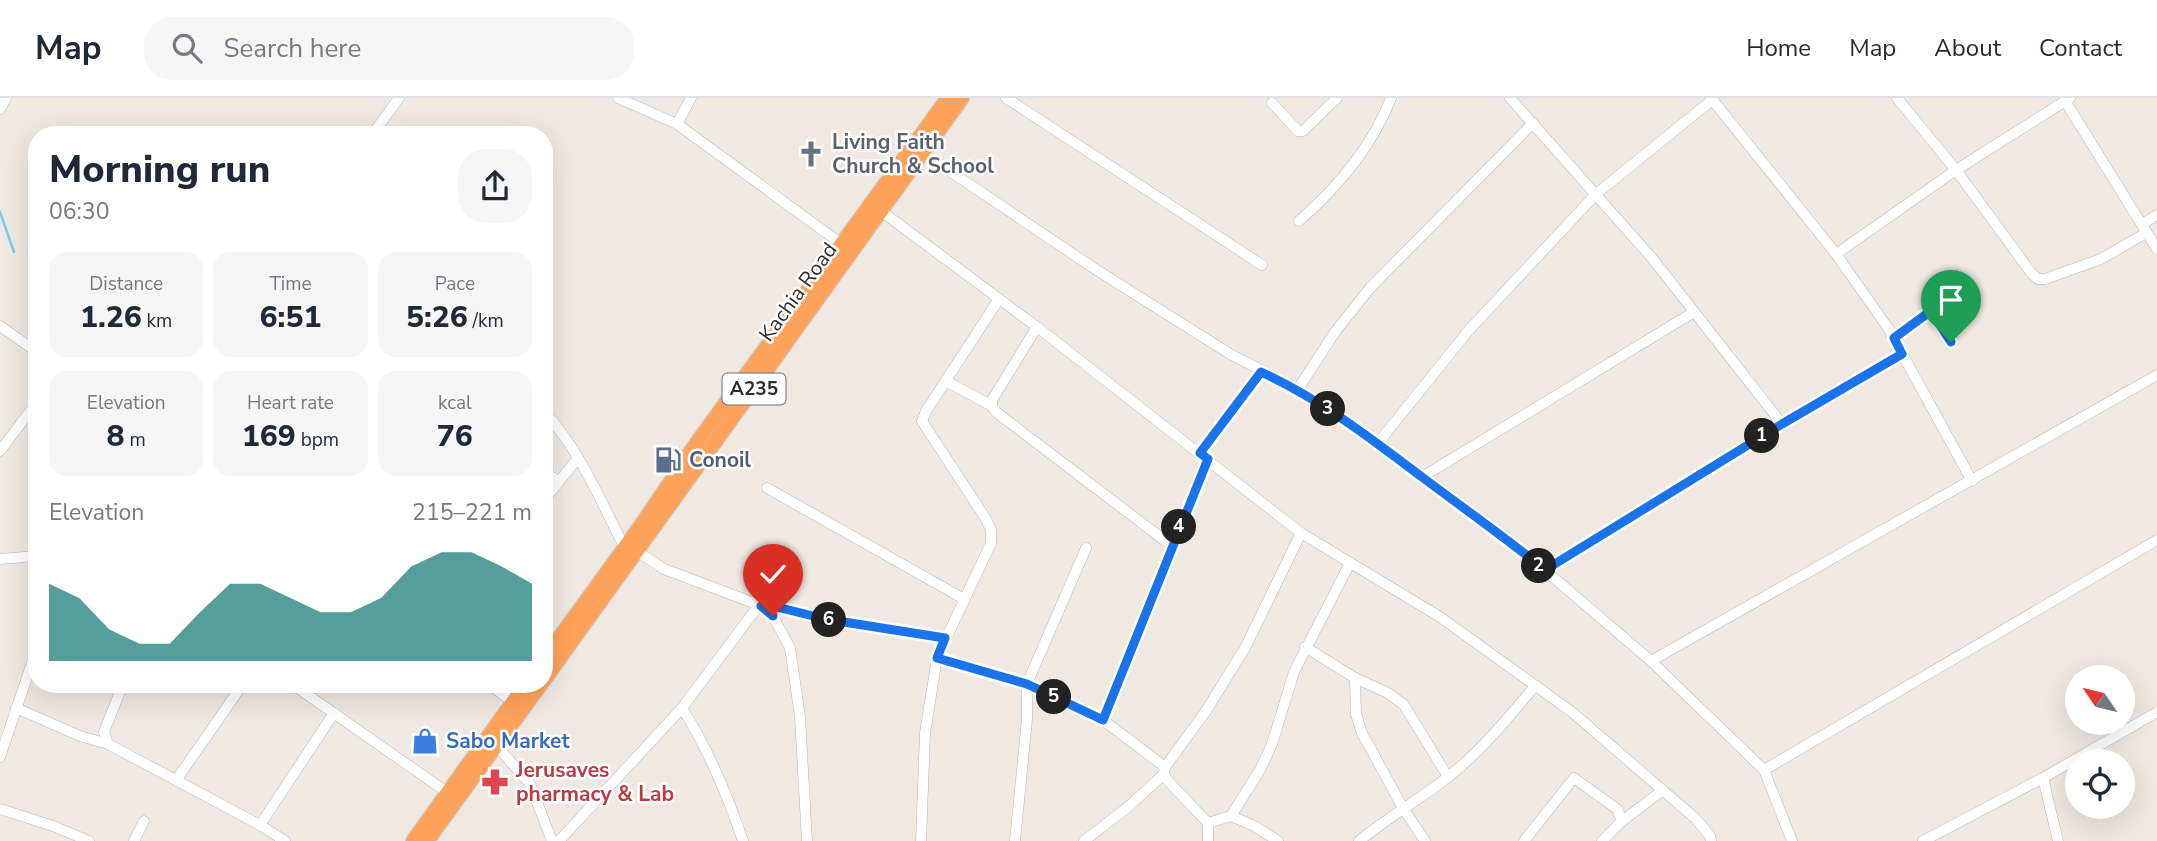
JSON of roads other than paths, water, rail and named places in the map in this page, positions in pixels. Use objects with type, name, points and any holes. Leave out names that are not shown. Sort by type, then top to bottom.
[{"type":"highway","name":"Kachia Road","points":[[650,525],[698,441],[948,98]]},
{"type":"highway","name":"Kachia Road","points":[[553,648],[650,525],[962,98]]},
{"type":"highway","name":"Kachia Road","points":[[553,667],[631,550]]},
{"type":"highway","points":[[413,841],[520,693]]},
{"type":"highway","points":[[428,841],[534,693]]},
{"type":"street","points":[[0,109],[6,98]]},
{"type":"street","points":[[379,126],[399,98]]},
{"type":"street","points":[[618,98],[677,124],[843,245]]},
{"type":"street","points":[[677,124],[691,98]]},
{"type":"street","points":[[1006,98],[1262,265]]},
{"type":"street","points":[[1272,103],[1292,126],[1303,131],[1337,98]]},
{"type":"street","points":[[1299,221],[1328,196],[1360,157],[1391,98]]},
{"type":"street","points":[[1510,98],[1652,258],[1782,424]]},
{"type":"street","points":[[1897,98],[1956,170],[2038,279],[2045,279],[2101,259],[2144,229],[2157,215]]},
{"type":"street","points":[[1378,443],[1469,330],[1595,194],[1712,99],[1836,254],[1894,338],[1972,481]]},
{"type":"street","points":[[1836,254],[1956,170],[2068,99],[2157,249]]},
{"type":"street","points":[[1298,389],[1335,332],[1370,288],[1533,123]]},
{"type":"street","points":[[923,153],[1230,354],[1298,389],[1378,443],[1506,537],[1651,661],[1764,770],[1792,841]]},
{"type":"street","points":[[881,211],[1038,327],[1301,533],[1440,617],[1572,712],[1696,818],[1711,841]]},
{"type":"street","points":[[921,841],[925,733],[937,658],[991,543],[991,530],[922,421],[999,299]]},
{"type":"street","points":[[1422,477],[1695,312]]},
{"type":"street","points":[[1894,338],[1931,313],[1951,342]]},
{"type":"street","points":[[0,326],[28,346]]},
{"type":"street","points":[[992,406],[992,400],[1038,327]]},
{"type":"street","points":[[1545,570],[1782,424],[1902,354]]},
{"type":"street","points":[[1103,720],[1172,546],[1204,456],[1261,372]]},
{"type":"street","points":[[1651,661],[2157,375]]},
{"type":"street","points":[[946,381],[992,406],[996,412],[1172,546]]},
{"type":"street","points":[[0,451],[28,414]]},
{"type":"street","points":[[553,421],[578,458],[631,550],[664,569],[761,606],[773,616],[790,648],[800,717],[807,841]]},
{"type":"street","points":[[553,489],[578,458]]},
{"type":"street","points":[[553,478],[559,482]]},
{"type":"street","points":[[767,488],[964,599]]},
{"type":"street","points":[[1084,841],[1128,807],[1165,770],[1245,649],[1301,533]]},
{"type":"street","points":[[1764,770],[2157,540]]},
{"type":"street","points":[[1015,841],[1027,719],[1027,684],[1086,548]]},
{"type":"street","points":[[0,559],[28,557]]},
{"type":"street","points":[[1231,816],[1260,770],[1272,744],[1294,672],[1350,563]]},
{"type":"street","points":[[559,841],[682,708],[753,612],[761,606],[945,638]]},
{"type":"street","points":[[1305,647],[1355,678],[1388,693],[1404,705],[1448,777]]},
{"type":"street","points":[[937,658],[1027,684],[1103,720],[1165,770],[1208,823],[1208,841]]},
{"type":"street","points":[[0,757],[28,674]]},
{"type":"street","points":[[1355,678],[1356,714],[1362,733],[1403,808],[1425,841]]},
{"type":"street","points":[[1359,841],[1448,777],[1482,747],[1535,686]]},
{"type":"street","points":[[108,744],[104,733],[120,693]]},
{"type":"street","points":[[177,779],[237,693]]},
{"type":"street","points":[[305,693],[448,793]]},
{"type":"street","points":[[501,693],[513,702]]},
{"type":"street","points":[[16,708],[80,736],[108,744],[177,779],[285,841]]},
{"type":"street","points":[[682,708],[702,739],[717,771],[743,841]]},
{"type":"street","points":[[1923,841],[2043,778],[2157,712]]},
{"type":"street","points":[[260,825],[334,713]]},
{"type":"street","points":[[496,746],[530,784],[552,841]]},
{"type":"street","points":[[1524,841],[1574,778],[1617,809],[1622,821]]},
{"type":"street","points":[[2043,778],[2058,841]]},
{"type":"street","points":[[1602,841],[1622,821],[1663,790]]},
{"type":"street","points":[[0,808],[89,841]]},
{"type":"street","points":[[1208,823],[1231,816],[1278,841]]},
{"type":"street","points":[[134,841],[144,821]]},
{"type":"waterway","points":[[0,212],[14,252]]},
{"type":"place","name":"Living Faith Church & School","points":[[811,154]]},
{"type":"place","name":"Conoil","points":[[668,460]]},
{"type":"place","name":"Sabo Market","points":[[425,741]]},
{"type":"place","name":"Jerusaves pharmacy & Lab","points":[[495,782]]}]
